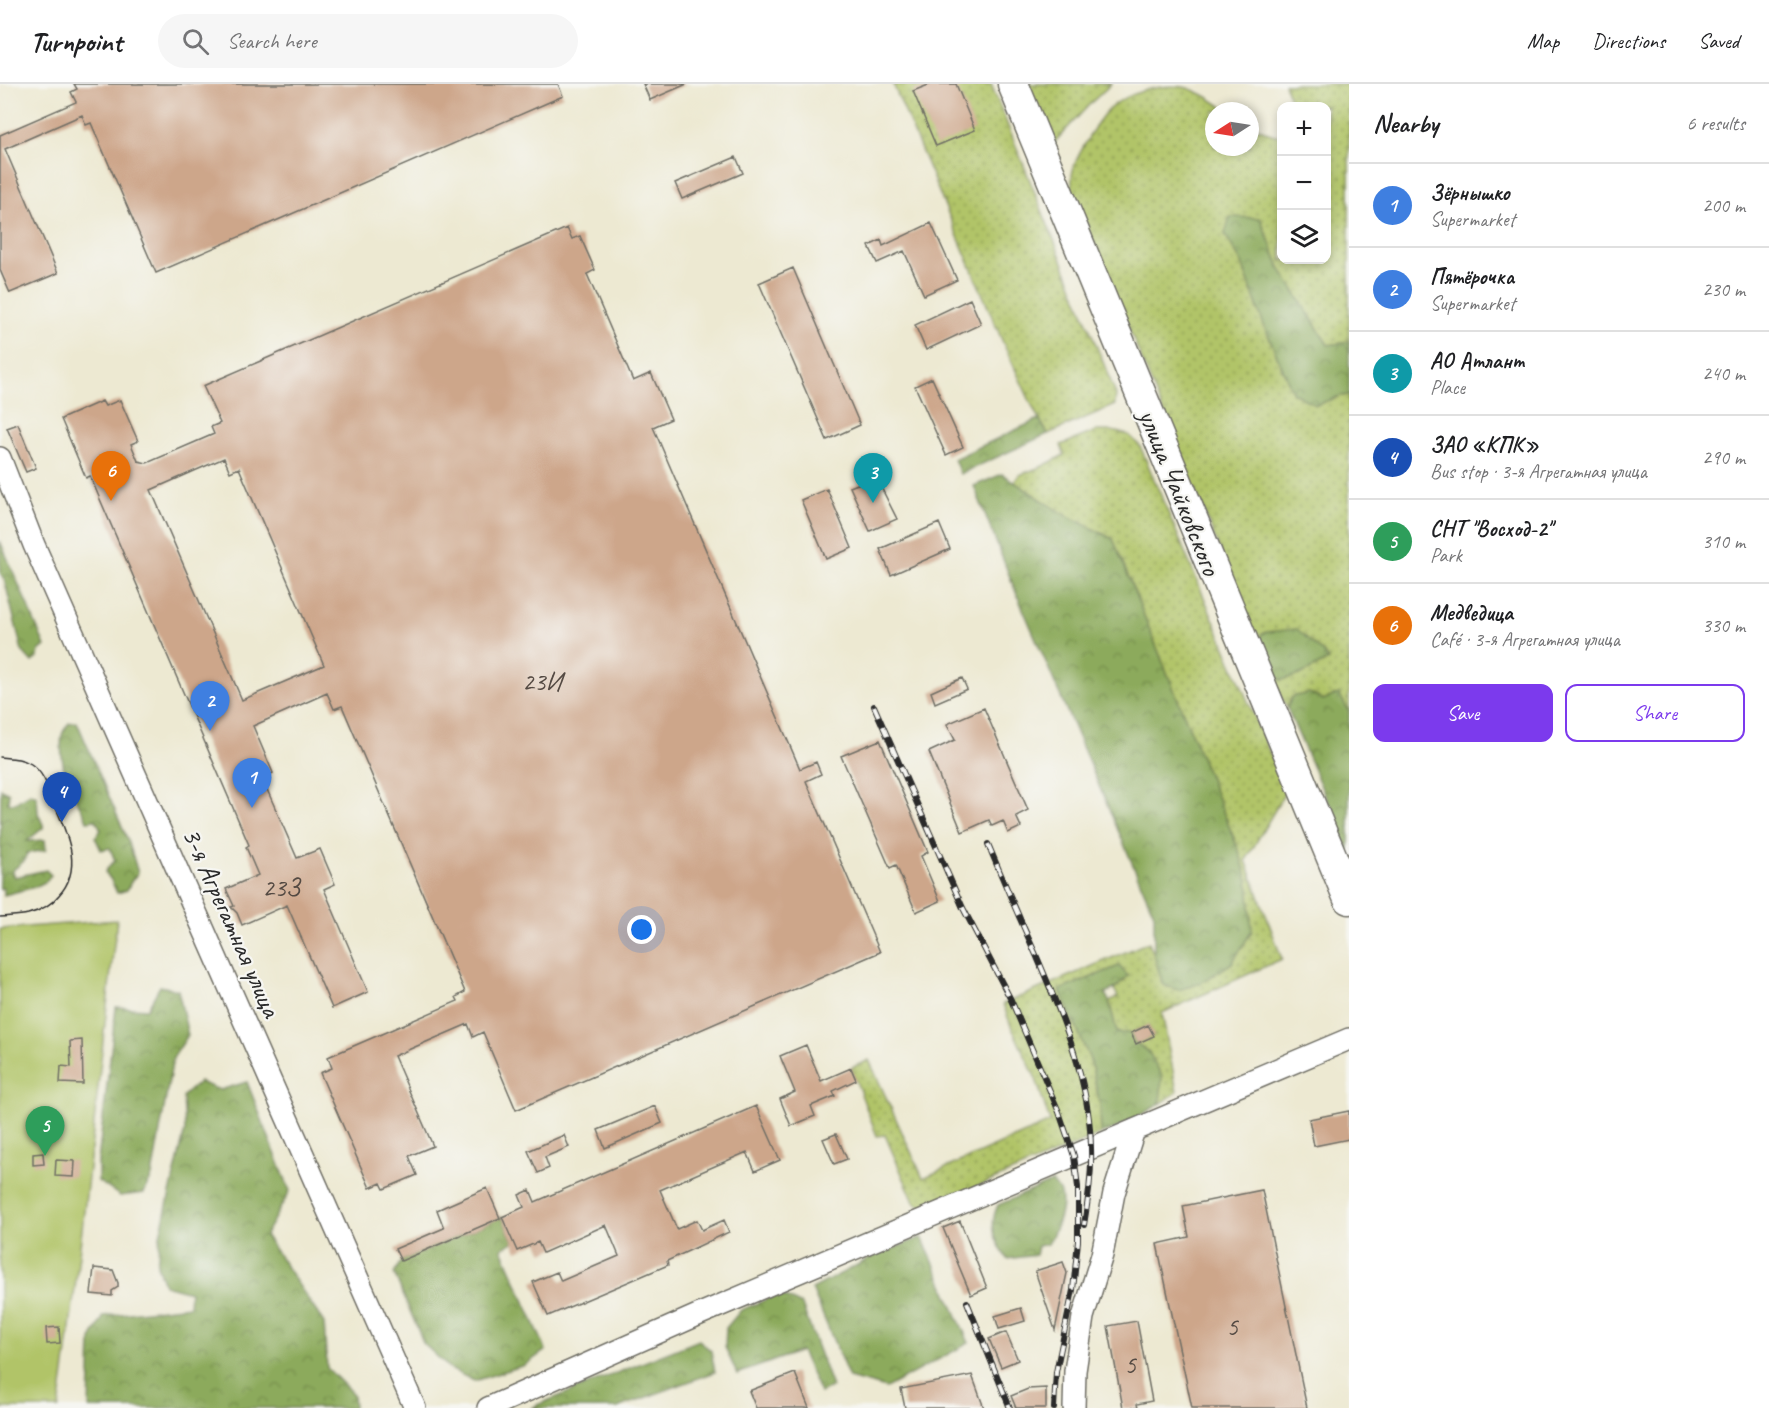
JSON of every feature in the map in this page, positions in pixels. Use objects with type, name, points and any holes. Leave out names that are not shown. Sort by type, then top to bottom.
[{"type":"highway","name":"улица Чайковского","points":[[1012,84],[1349,899]]},
{"type":"street","name":"3-я Агрегатная улица","points":[[0,458],[34,545],[415,1408]]},
{"type":"street","points":[[0,498],[16,516],[34,545]]},
{"type":"street","points":[[488,1408],[705,1312],[1349,1039]]},
{"type":"street","points":[[1074,1408],[1075,1371],[1083,1317],[1102,1256],[1114,1193],[1134,1130]]},
{"type":"green space","points":[[893,84],[991,84],[1116,394],[1115,405],[1048,434],[1036,414],[1004,345]]},
{"type":"green space","points":[[1025,84],[1111,84],[1050,147]]},
{"type":"green space","points":[[1284,84],[1349,84],[1349,342],[1328,345],[1279,264],[1331,264],[1331,102],[1291,102]]},
{"type":"green space","points":[[1163,87],[1183,87],[1215,102],[1205,102],[1205,156],[1259,156],[1259,128],[1277,135],[1277,260],[1260,218],[1225,234],[1242,263],[1264,325],[1293,393],[1316,405],[1349,395],[1349,712],[1339,694],[1323,700],[1309,693],[1292,697],[1287,708],[1272,679],[1294,677],[1328,660],[1315,647],[1256,638],[1072,190],[1073,170],[1095,126],[1114,105],[1142,91]]},
{"type":"green space","points":[[1230,217],[1260,218],[1277,264],[1328,345],[1349,342],[1349,395],[1316,405],[1293,393],[1264,325],[1242,263],[1225,234]]},
{"type":"green space","points":[[1039,419],[1048,434],[960,474],[954,459]]},
{"type":"green space","points":[[1096,431],[1112,431],[1129,435],[1140,446],[1286,791],[1246,860],[1282,959],[1162,1013],[1177,1092],[1160,1104],[1161,1076],[1148,1051],[1136,1044],[1153,1036],[1148,1025],[1131,1033],[1117,1033],[1109,1001],[1118,997],[1114,989],[1128,976],[1060,990],[1091,1062],[1100,1105],[1101,1134],[925,1209],[914,1202],[885,1135],[877,1136],[851,1068],[869,1060],[923,1178],[1050,1122],[1036,1079],[1003,1004],[1149,942],[1154,955],[1217,972],[1232,963],[1248,881],[1239,851],[1113,539],[1060,512],[1014,482],[1019,475],[1064,455],[1061,445]]},
{"type":"green space","points":[[1002,474],[1060,512],[1113,539],[1239,851],[1248,881],[1252,931],[1232,963],[1201,983],[1178,990],[1163,985],[1154,955],[1154,914],[1017,595],[974,486]]},
{"type":"green space","points":[[0,541],[45,646],[32,662],[22,651],[5,582],[0,572]]},
{"type":"green space","points":[[1297,629],[1328,660],[1294,677],[1272,679],[1256,638],[1266,632]]},
{"type":"green space","points":[[1309,693],[1323,700],[1339,694],[1349,712],[1349,851],[1287,708],[1292,697]]},
{"type":"green space","points":[[77,722],[129,843],[138,873],[127,890],[117,893],[105,872],[115,861],[110,848],[101,850],[95,837],[101,830],[96,820],[87,821],[65,775],[61,750],[62,735],[69,723]]},
{"type":"green space","points":[[1,789],[9,793],[8,803],[15,803],[30,793],[37,796],[38,813],[44,827],[27,841],[45,840],[46,850],[27,853],[25,860],[12,871],[14,877],[46,870],[51,875],[47,881],[35,887],[4,895],[4,888],[0,889]]},
{"type":"green space","points":[[117,920],[83,1225],[59,1408],[0,1408],[0,929]]},
{"type":"green space","points":[[1119,966],[1128,976],[1114,989],[1105,993],[1117,1033],[1131,1033],[1136,1044],[1148,1051],[1162,1076],[1160,1104],[1119,1127],[1101,1134],[1100,1105],[1091,1062],[1060,990]]},
{"type":"green space","points":[[160,986],[178,990],[188,1035],[173,1058],[152,1176],[144,1193],[120,1196],[98,1181],[98,1161],[116,1007],[147,1009]]},
{"type":"green space","points":[[199,1082],[220,1090],[247,1082],[290,1191],[265,1235],[324,1323],[327,1368],[353,1394],[354,1408],[89,1408],[91,1339],[104,1316],[189,1306],[190,1292],[164,1285],[157,1265],[160,1235],[185,1130],[183,1096]]},
{"type":"green space","points":[[1052,1182],[1060,1193],[1062,1208],[1048,1244],[1038,1246],[1036,1255],[1007,1259],[994,1233],[993,1220],[998,1205]]},
{"type":"green space","points":[[502,1217],[513,1242],[502,1249],[546,1350],[525,1365],[474,1381],[450,1369],[424,1344],[394,1273],[401,1261]]},
{"type":"green space","points":[[922,1237],[969,1343],[886,1388],[849,1378],[812,1289],[872,1257]]},
{"type":"green space","points":[[779,1294],[802,1305],[832,1387],[820,1393],[801,1351],[737,1374],[725,1347],[726,1328],[741,1310]]},
{"type":"green space","points":[[699,1340],[711,1351],[715,1372],[617,1408],[532,1408],[537,1405]]},
{"type":"building","points":[[74,84],[558,84],[563,96],[156,273],[91,123],[86,125],[82,115],[5,149],[58,273],[10,293],[0,270],[0,135],[76,102],[71,92],[77,89]]},
{"type":"building","points":[[643,84],[687,84],[650,100]]},
{"type":"building","points":[[931,84],[956,84],[975,130],[936,146],[913,91]]},
{"type":"building","points":[[736,157],[743,173],[682,199],[675,183]]},
{"type":"building","points":[[931,223],[957,280],[924,295],[904,251],[877,263],[869,246],[881,240],[883,246]]},
{"type":"building","points":[[567,228],[572,239],[580,236],[595,270],[587,274],[633,381],[651,373],[671,419],[653,427],[800,769],[816,762],[821,774],[806,781],[880,952],[516,1110],[483,1032],[473,1037],[468,1024],[394,1056],[433,1146],[409,1156],[417,1175],[384,1189],[381,1183],[370,1188],[320,1073],[332,1068],[328,1057],[458,1001],[456,997],[465,992],[342,706],[334,709],[327,693],[253,726],[273,773],[262,778],[297,858],[320,849],[335,884],[324,889],[368,992],[332,1008],[287,905],[242,925],[237,913],[231,907],[234,906],[226,889],[258,875],[246,847],[249,845],[90,476],[86,478],[61,419],[102,401],[105,406],[120,400],[138,441],[131,444],[138,461],[147,463],[214,434],[211,427],[220,423],[203,386]],"holes":[[[224,458],[230,472],[239,468],[324,665],[242,700],[151,490]]]},
{"type":"building","points":[[793,268],[860,425],[827,440],[759,283]]},
{"type":"building","points":[[970,299],[981,324],[926,350],[915,325]]},
{"type":"building","points":[[932,378],[963,447],[946,455],[915,386]]},
{"type":"building","points":[[18,424],[36,468],[26,472],[7,428]]},
{"type":"building","points":[[876,477],[897,519],[870,531],[850,487]]},
{"type":"building","points":[[827,489],[852,548],[826,559],[801,500]]},
{"type":"building","points":[[939,523],[950,549],[891,575],[880,549]]},
{"type":"building","points":[[962,678],[967,689],[935,703],[931,692]]},
{"type":"building","points":[[984,708],[1028,810],[1016,816],[1021,827],[1008,833],[1003,821],[992,826],[989,820],[962,832],[929,752],[955,740],[947,724]]},
{"type":"building","points":[[880,740],[928,852],[921,856],[940,901],[916,912],[896,865],[890,868],[841,756]]},
{"type":"building","points":[[1148,1025],[1154,1036],[1136,1044],[1131,1033]]},
{"type":"building","points":[[82,1040],[83,1084],[60,1083],[61,1066],[71,1067],[70,1041]]},
{"type":"building","points":[[806,1045],[821,1081],[851,1068],[856,1080],[833,1091],[835,1096],[811,1106],[815,1116],[791,1126],[780,1099],[795,1092],[780,1056]]},
{"type":"building","points":[[655,1106],[662,1123],[605,1148],[598,1130]]},
{"type":"building","points":[[756,1106],[780,1160],[755,1171],[747,1152],[660,1190],[677,1229],[697,1220],[702,1230],[724,1220],[729,1232],[667,1261],[668,1265],[548,1316],[533,1282],[557,1272],[561,1281],[619,1256],[606,1225],[543,1253],[538,1242],[517,1251],[502,1217],[524,1207],[519,1195],[530,1190],[535,1202]]},
{"type":"building","points":[[1349,1111],[1349,1139],[1314,1146],[1309,1119]]},
{"type":"building","points":[[836,1134],[847,1159],[834,1164],[823,1139]]},
{"type":"building","points":[[564,1135],[569,1147],[545,1157],[549,1168],[538,1173],[528,1151]]},
{"type":"building","points":[[43,1153],[44,1164],[33,1165],[33,1154]]},
{"type":"building","points":[[56,1160],[75,1161],[74,1177],[55,1176]]},
{"type":"building","points":[[487,1188],[500,1218],[401,1261],[395,1249],[444,1228],[437,1210]]},
{"type":"building","points":[[1262,1190],[1307,1408],[1192,1408],[1157,1244],[1189,1237],[1183,1206]]},
{"type":"building","points":[[960,1221],[987,1288],[971,1295],[943,1228]]},
{"type":"building","points":[[1063,1262],[1067,1273],[1055,1330],[1035,1271]]},
{"type":"building","points":[[94,1268],[113,1270],[118,1287],[112,1291],[112,1296],[91,1294]]},
{"type":"building","points":[[1021,1308],[1025,1321],[999,1329],[995,1316]]},
{"type":"building","points":[[1137,1321],[1152,1401],[1137,1404],[1138,1408],[1123,1408],[1108,1326]]},
{"type":"building","points":[[59,1327],[60,1343],[47,1344],[46,1328]]},
{"type":"building","points":[[1006,1332],[1018,1360],[1001,1367],[989,1339]]},
{"type":"building","points":[[795,1373],[809,1408],[756,1408],[749,1391]]},
{"type":"building","points":[[972,1375],[984,1408],[905,1408],[901,1389]]},
{"type":"building","points":[[1046,1388],[1046,1408],[1016,1408],[1011,1396],[1028,1389]]},
{"type":"tram line","points":[[0,757],[24,761],[40,773],[47,784],[69,841],[72,863],[66,885],[49,905],[28,914],[0,917]]},
{"type":"railway","points":[[874,706],[963,908],[1011,1000],[1059,1112],[1074,1156],[1078,1187],[1078,1241],[1073,1290],[1056,1372],[1054,1408]]},
{"type":"railway","points":[[988,844],[1056,1003],[1080,1074],[1086,1098],[1091,1148],[1084,1225]]},
{"type":"railway","points":[[967,1302],[1010,1408]]},
{"type":"place","name":"Медведица","points":[[111,501]]},
{"type":"place","name":"АО Атлант","points":[[873,503]]},
{"type":"place","name":"Пятёрочка","points":[[210,731]]},
{"type":"place","name":"Зёрнышко","points":[[252,808]]},
{"type":"place","name":"ЗАО «КПК»","points":[[62,822]]},
{"type":"place","name":"СНТ \"Восход-2\"","points":[[45,1156]]}]
